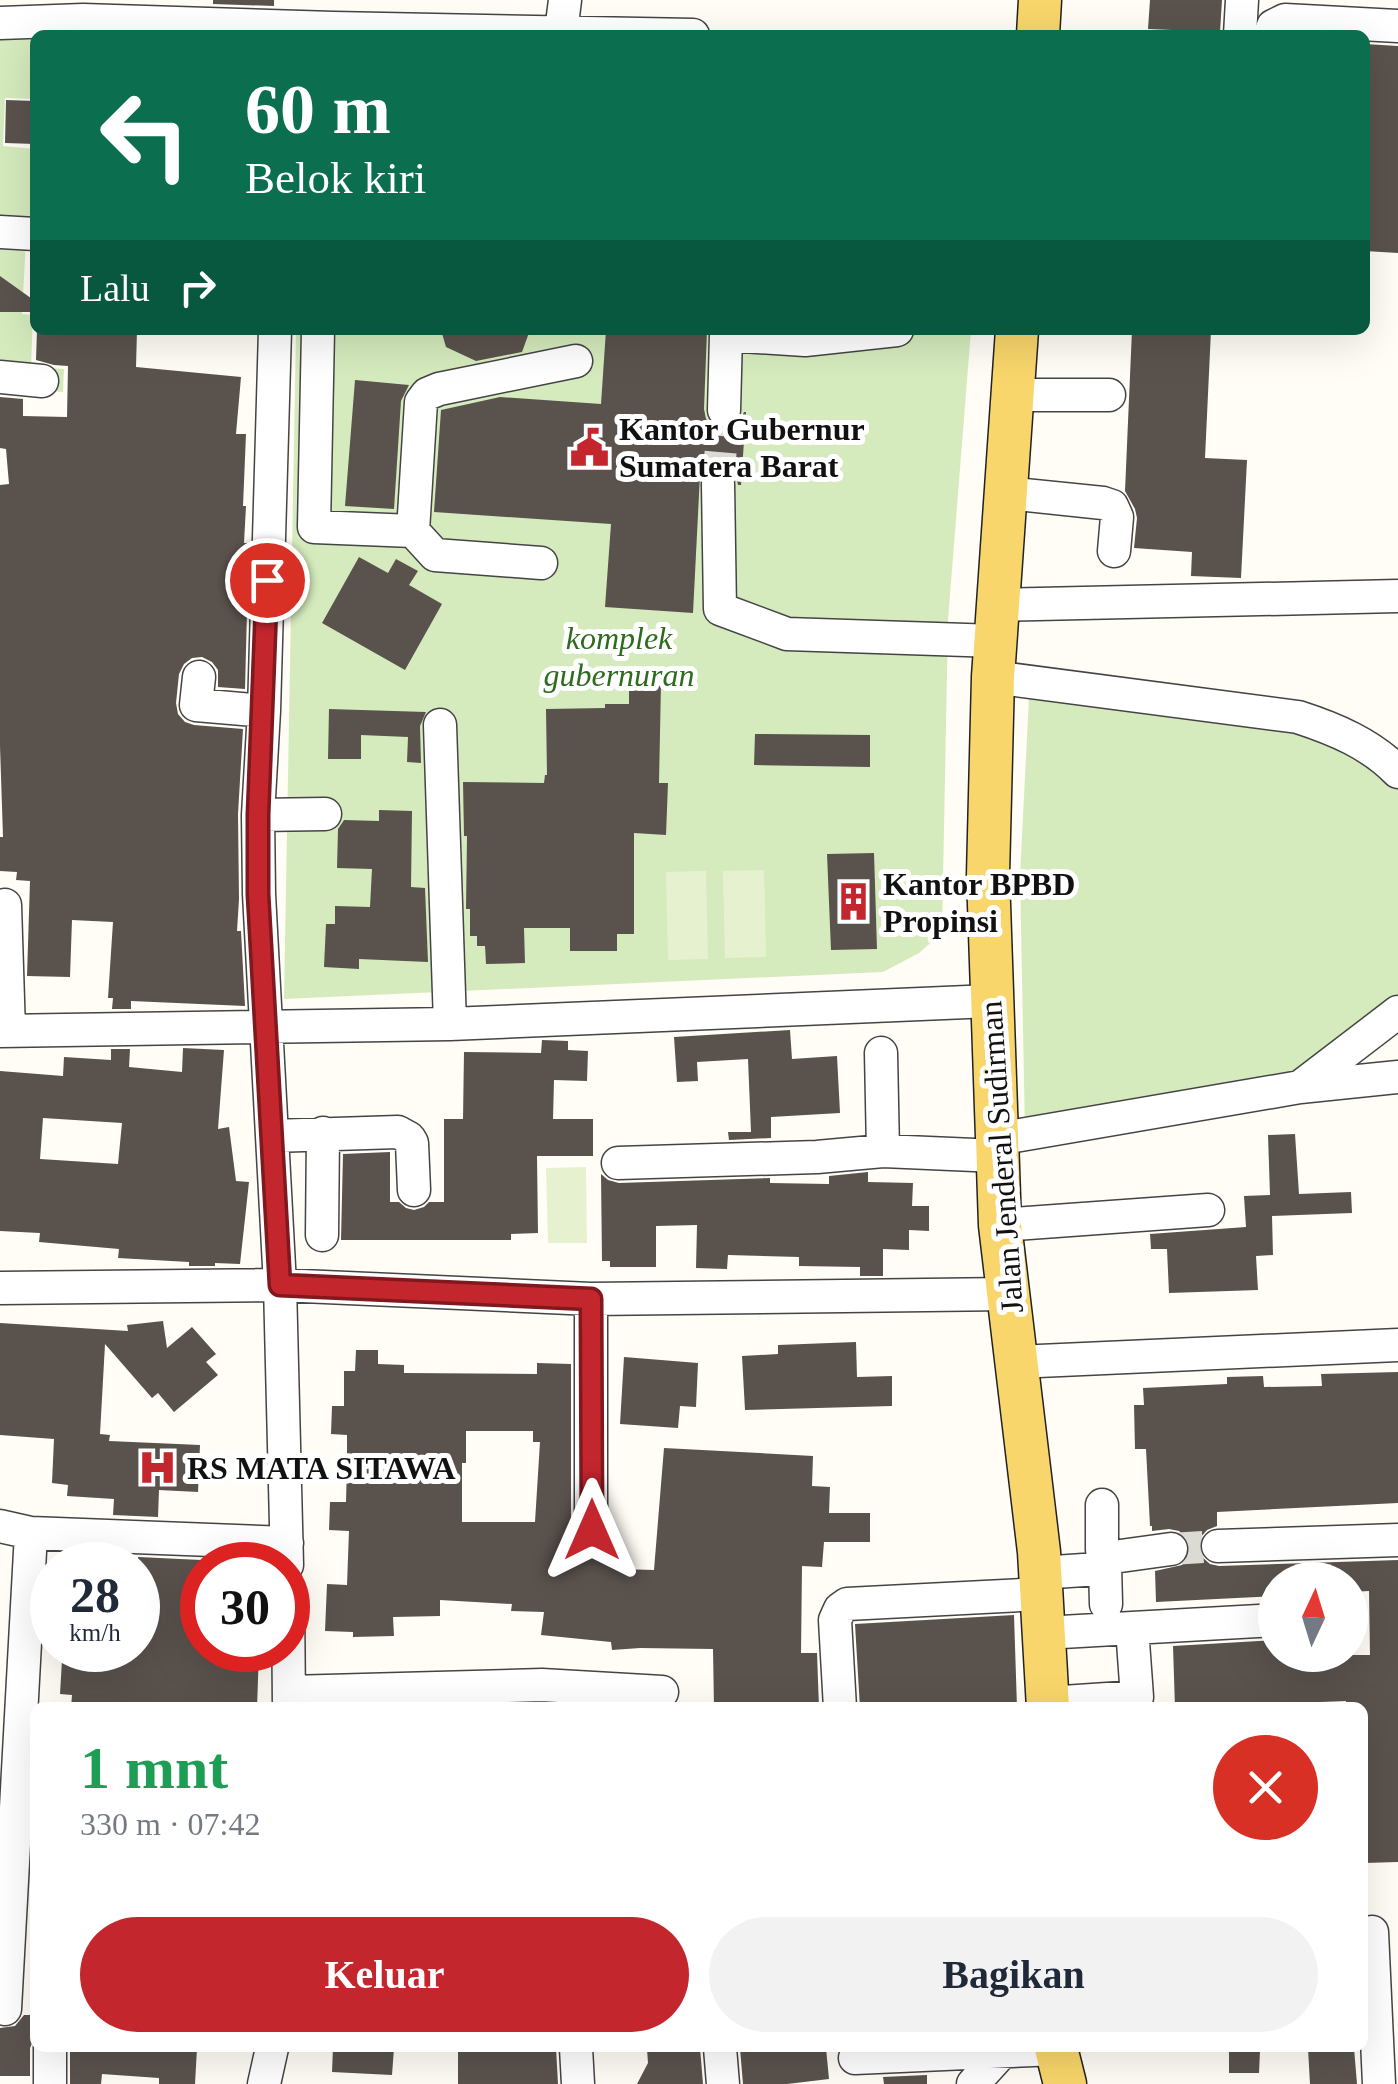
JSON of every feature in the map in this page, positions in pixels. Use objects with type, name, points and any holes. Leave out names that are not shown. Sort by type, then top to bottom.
[{"type":"main road","points":[[1038,30],[1040,0]]},
{"type":"main road","name":"Jalan Jenderal Sudirman","points":[[1017,335],[996,641],[988,874],[1000,1225],[1041,1588],[1048,1702]]},
{"type":"street","points":[[1240,30],[1242,0]]},
{"type":"street","points":[[0,23],[84,10],[286,30],[333,14],[563,16],[659,30]]},
{"type":"street","points":[[1272,30],[1285,20],[1398,26]]},
{"type":"street","points":[[0,232],[30,234]]},
{"type":"street","points":[[275,335],[258,894],[280,1285],[287,1542]]},
{"type":"street","points":[[318,335],[313,511],[316,528],[413,532],[435,555],[541,563]]},
{"type":"street","points":[[724,410],[726,336],[804,340],[850,335]]},
{"type":"street","points":[[413,532],[421,402],[427,394],[576,361]]},
{"type":"street","points":[[0,378],[42,381]]},
{"type":"street","points":[[1013,394],[1109,395]]},
{"type":"street","points":[[718,484],[720,609],[787,634],[996,641],[1398,596]]},
{"type":"street","points":[[1006,493],[1112,506],[1117,517],[1114,551]]},
{"type":"street","points":[[268,509],[313,511]]},
{"type":"street","points":[[996,641],[1298,717],[1367,746],[1398,772]]},
{"type":"street","points":[[199,677],[196,705],[264,711]]},
{"type":"street","points":[[440,725],[450,1024]]},
{"type":"street","points":[[258,815],[325,814]]},
{"type":"street","points":[[5,904],[5,1031],[450,1024],[991,1001]]},
{"type":"street","points":[[1300,1087],[1398,1012]]},
{"type":"street","points":[[880,1053],[883,1152]]},
{"type":"street","points":[[618,1163],[997,1148],[1300,1087],[1398,1077]]},
{"type":"street","points":[[272,1136],[393,1132],[404,1135],[413,1148],[414,1190]]},
{"type":"street","points":[[322,1235],[323,1133]]},
{"type":"street","points":[[1000,1225],[1208,1210]]},
{"type":"street","points":[[0,1288],[280,1285],[591,1299],[1008,1294]]},
{"type":"street","points":[[591,1299],[592,1530]]},
{"type":"street","points":[[1016,1362],[1398,1344]]},
{"type":"street","points":[[1102,1505],[1106,1604]]},
{"type":"street","points":[[13,2008],[7,1818],[18,1786],[16,1530],[180,1545]]},
{"type":"street","points":[[1218,1546],[1398,1540]]},
{"type":"street","points":[[1041,1588],[1094,1548],[1104,1558]]},
{"type":"street","points":[[1104,1558],[1171,1549]]},
{"type":"street","points":[[840,1702],[835,1620],[840,1609],[848,1604],[1041,1588],[1132,1628],[1258,1621]]},
{"type":"street","points":[[1081,1702],[1137,1697],[1132,1628]]},
{"type":"street","points":[[289,1672],[289,1700],[542,1686],[662,1692]]},
{"type":"street","points":[[1377,1932],[1378,2084]]},
{"type":"street","points":[[50,2052],[50,2084]]},
{"type":"street","points":[[264,2084],[271,2052]]},
{"type":"street","points":[[576,2052],[578,2084]]},
{"type":"street","points":[[720,2052],[724,2084]]},
{"type":"street","points":[[973,2084],[1002,2052]]},
{"type":"street","points":[[855,2063],[1002,2052],[1060,2060]]},
{"type":"green space","points":[[0,30],[30,31],[30,99],[5,98],[3,146],[30,149],[30,241],[26,241],[22,314],[30,315],[31,367],[64,369],[63,392],[0,389]]},
{"type":"green space","name":"komplek gubernuran","points":[[296,335],[971,335],[948,620],[942,933],[919,953],[883,972],[284,999]]},
{"type":"green space","points":[[1030,679],[1307,716],[1398,766],[1398,1012],[1312,1083],[1025,1132],[1020,875]]},
{"type":"green space","points":[[764,870],[766,957],[725,958],[723,871]]},
{"type":"green space","points":[[706,871],[708,959],[668,960],[666,872]]},
{"type":"green space","points":[[586,1167],[587,1243],[548,1243],[546,1168]]},
{"type":"building","points":[[213,0],[274,0],[274,6],[213,4]]},
{"type":"building","points":[[1150,0],[1222,0],[1220,30],[1148,29]]},
{"type":"building","points":[[1370,44],[1398,46],[1398,253],[1370,251]]},
{"type":"building","points":[[6,100],[30,101],[30,144],[5,143]]},
{"type":"building","points":[[0,276],[30,297],[30,312],[0,312]]},
{"type":"building","points":[[37,335],[137,335],[136,367],[241,377],[236,434],[246,434],[244,543],[249,543],[248,563],[244,562],[242,611],[247,611],[245,689],[218,687],[218,670],[212,662],[192,658],[179,674],[176,703],[185,722],[243,729],[237,931],[241,931],[245,1006],[131,1001],[131,1009],[112,1009],[113,998],[108,998],[113,922],[72,920],[70,977],[27,976],[30,881],[16,880],[17,872],[0,871],[0,485],[9,484],[6,449],[0,448],[0,397],[23,399],[23,416],[67,417],[68,366],[36,360]]},
{"type":"building","points":[[442,335],[528,335],[522,352],[476,361],[446,347]]},
{"type":"building","name":"Kantor Gubernur Sumatera Barat","points":[[606,335],[707,335],[706,419],[724,430],[734,427],[746,412],[741,485],[728,467],[719,464],[707,467],[700,475],[693,613],[605,607],[611,524],[434,512],[441,410],[500,397],[601,404]]},
{"type":"building","points":[[1132,335],[1211,335],[1205,458],[1247,460],[1241,578],[1191,576],[1192,552],[1134,548],[1137,518],[1125,491]]},
{"type":"building","points":[[355,380],[409,385],[401,401],[394,509],[345,506]]},
{"type":"building","points":[[359,557],[388,573],[396,559],[418,571],[409,585],[442,604],[405,670],[322,623]]},
{"type":"building","points":[[629,682],[661,683],[659,783],[668,783],[666,835],[634,833],[634,934],[617,934],[617,951],[570,951],[570,928],[524,928],[525,963],[486,964],[485,946],[477,946],[477,936],[470,936],[470,909],[466,909],[463,782],[544,783],[546,709],[629,704]]},
{"type":"building","points":[[329,709],[426,712],[420,726],[421,763],[407,762],[408,737],[361,735],[361,759],[328,759]]},
{"type":"building","points":[[755,734],[870,735],[870,767],[754,765]]},
{"type":"building","points":[[379,810],[412,811],[411,887],[425,888],[428,962],[359,959],[359,969],[324,967],[326,924],[335,924],[335,906],[370,907],[372,869],[337,868],[338,829],[344,820],[379,821]]},
{"type":"building","name":"Kantor BPBD Propinsi","points":[[874,853],[877,949],[831,950],[827,854]]},
{"type":"building","points":[[790,1030],[792,1059],[837,1056],[840,1113],[771,1117],[771,1138],[729,1140],[728,1132],[751,1132],[748,1059],[697,1062],[698,1081],[677,1082],[674,1037]]},
{"type":"building","points":[[542,1040],[568,1041],[568,1050],[588,1051],[587,1081],[554,1080],[553,1119],[593,1119],[593,1156],[537,1156],[538,1233],[511,1234],[511,1240],[341,1240],[343,1154],[390,1152],[390,1202],[414,1210],[429,1202],[444,1202],[444,1119],[463,1119],[464,1052],[541,1053]]},
{"type":"building","points":[[183,1048],[224,1050],[218,1129],[229,1127],[236,1181],[249,1182],[240,1264],[189,1266],[189,1262],[118,1258],[119,1249],[39,1242],[40,1233],[0,1231],[0,1071],[63,1076],[64,1057],[111,1060],[111,1049],[130,1049],[129,1067],[182,1072]],"holes":[[[43,1118],[122,1123],[118,1164],[40,1159]]]},
{"type":"building","points":[[1295,1134],[1299,1194],[1351,1192],[1352,1213],[1272,1216],[1273,1255],[1256,1256],[1258,1290],[1169,1293],[1167,1249],[1151,1249],[1150,1234],[1246,1227],[1244,1196],[1270,1195],[1268,1135]]},
{"type":"building","points":[[868,1172],[868,1182],[913,1183],[912,1206],[929,1206],[929,1231],[909,1230],[909,1250],[883,1249],[883,1276],[860,1276],[860,1267],[799,1266],[799,1257],[728,1255],[727,1269],[696,1268],[697,1225],[656,1226],[656,1267],[610,1267],[610,1261],[602,1261],[601,1174],[619,1183],[770,1178],[770,1183],[829,1184],[829,1176]]},
{"type":"building","points":[[163,1321],[167,1348],[192,1327],[216,1354],[206,1362],[218,1375],[174,1412],[158,1393],[152,1398],[105,1344],[100,1434],[110,1435],[109,1441],[200,1445],[198,1492],[159,1490],[158,1517],[113,1515],[114,1499],[67,1496],[68,1485],[52,1483],[54,1439],[0,1435],[0,1323],[128,1331],[127,1325]]},
{"type":"building","points":[[856,1342],[857,1377],[892,1376],[892,1406],[745,1410],[742,1356],[778,1354],[778,1345]]},
{"type":"building","points":[[356,1350],[378,1350],[378,1364],[404,1365],[404,1373],[537,1374],[537,1363],[571,1364],[571,1531],[580,1547],[590,1550],[602,1547],[610,1536],[618,1536],[619,1569],[654,1570],[664,1448],[813,1456],[812,1486],[830,1487],[829,1513],[870,1513],[870,1542],[824,1542],[822,1567],[802,1566],[801,1653],[817,1653],[819,1702],[714,1702],[713,1649],[612,1650],[611,1642],[541,1635],[544,1612],[511,1611],[512,1604],[440,1600],[440,1616],[393,1617],[394,1636],[353,1637],[353,1632],[325,1631],[327,1584],[347,1585],[349,1531],[329,1530],[330,1502],[346,1502],[347,1435],[331,1434],[332,1406],[344,1406],[344,1371],[355,1371]],"holes":[[[466,1431],[533,1431],[533,1442],[540,1442],[535,1522],[462,1522]]]},
{"type":"building","points":[[624,1357],[698,1363],[696,1407],[680,1406],[678,1428],[620,1424]]},
{"type":"building","points":[[1398,1372],[1398,1503],[1217,1512],[1217,1526],[1200,1538],[1202,1557],[1219,1566],[1258,1565],[1258,1597],[1156,1602],[1155,1571],[1182,1565],[1191,1547],[1179,1531],[1152,1531],[1150,1526],[1146,1449],[1135,1449],[1134,1405],[1144,1405],[1143,1388],[1227,1384],[1227,1377],[1263,1376],[1264,1387],[1322,1386],[1321,1374]]},
{"type":"building","points":[[160,1558],[180,1559],[180,1672],[258,1672],[257,1702],[71,1702],[72,1695],[60,1694],[61,1672],[160,1672]]},
{"type":"building","points":[[1398,1560],[1398,1862],[1368,1863],[1368,1702],[1175,1702],[1173,1646],[1258,1641],[1258,1672],[1368,1672],[1368,1562],[1338,1562]]},
{"type":"building","points":[[1014,1615],[1017,1702],[860,1702],[855,1624]]},
{"type":"building","points":[[24,2015],[30,2015],[30,2076],[0,2076],[0,2028],[15,2026]]},
{"type":"building","points":[[70,2052],[197,2052],[195,2084],[159,2084],[159,2078],[102,2074],[101,2084],[70,2084]]},
{"type":"building","points":[[333,2052],[394,2052],[392,2075],[332,2072]]},
{"type":"building","points":[[458,2052],[556,2052],[558,2084],[458,2084]]},
{"type":"building","points":[[647,2052],[700,2052],[703,2084],[637,2084],[648,2063]]},
{"type":"building","points":[[740,2052],[826,2052],[829,2079],[743,2084]]},
{"type":"building","points":[[1229,2052],[1260,2052],[1259,2073],[1229,2073]]},
{"type":"building","points":[[1308,2052],[1354,2052],[1357,2084],[1310,2084]]},
{"type":"building","points":[[927,2075],[927,2084],[884,2084],[883,2077]]},
{"type":"tunnel","points":[[718,484],[724,410]]},
{"type":"tunnel","points":[[1171,1549],[1218,1546]]},
{"type":"place","name":"Kantor Gubernur Sumatera Barat","points":[[589,447]]},
{"type":"place","name":"Kantor BPBD Propinsi","points":[[853,902]]},
{"type":"place","name":"RS MATA SITAWA","points":[[157,1468]]},
{"type":"route","points":[[267,580],[258,894],[280,1285],[591,1299],[592,1530]]}]
